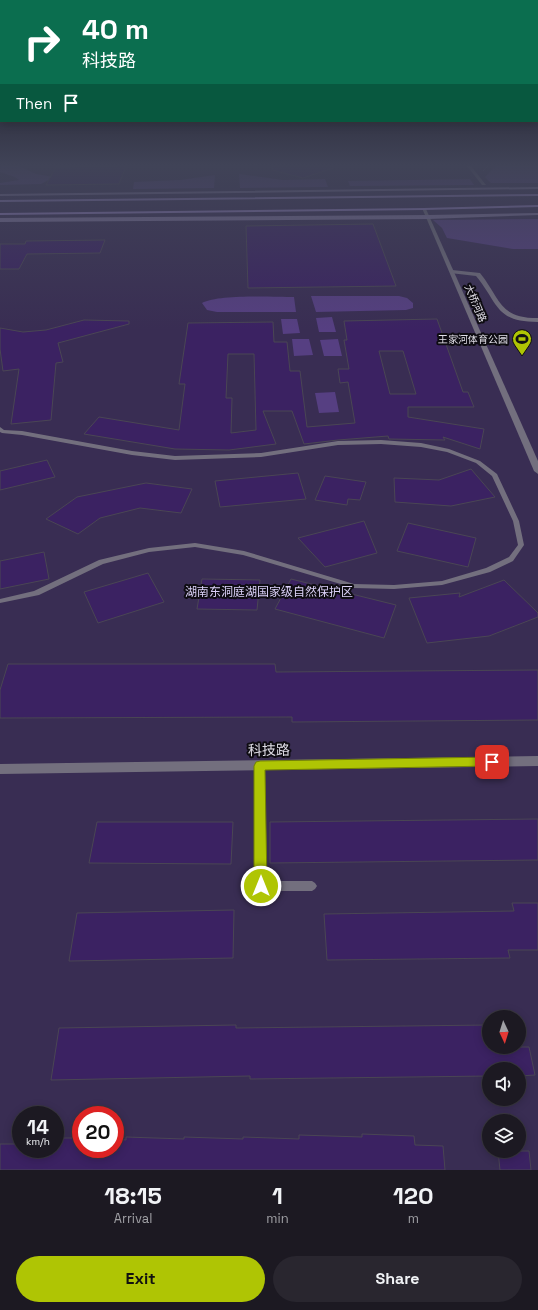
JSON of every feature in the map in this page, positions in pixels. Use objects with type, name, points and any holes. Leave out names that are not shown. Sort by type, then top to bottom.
[{"type":"street","name":"大桥河路","points":[[430,221],[538,471]]},
{"type":"street","points":[[452,272],[478,274],[502,310],[510,316],[524,320],[538,320]]},
{"type":"street","name":"科技路","points":[[0,769],[538,761]]},
{"type":"lane","points":[[0,601],[36,592],[101,562],[157,549],[195,545],[202,546],[244,553],[354,586],[394,587],[442,583],[488,570],[511,559],[521,545],[516,520],[494,475],[478,462],[449,451],[422,446],[381,442],[338,443],[261,455],[216,458],[176,458],[132,454],[1,430]]},
{"type":"lane","points":[[260,766],[261,886],[312,886]]},
{"type":"green space","name":"湖南东洞庭湖国家级自然保护区","points":[[0,221],[538,221],[538,1170],[0,1170]]},
{"type":"shaded area","points":[[434,221],[538,221],[538,249],[513,249],[447,238],[442,228]]},
{"type":"shaded area","points":[[311,296],[399,296],[407,298],[413,303],[413,308],[406,310],[316,312]]},
{"type":"shaded area","points":[[233,297],[294,297],[296,312],[217,312],[207,310],[202,303],[210,300]]},
{"type":"shaded area","points":[[332,317],[336,332],[319,332],[316,318]]},
{"type":"shaded area","points":[[281,319],[297,319],[300,333],[283,334]]},
{"type":"shaded area","points":[[292,339],[309,339],[313,355],[294,356]]},
{"type":"shaded area","points":[[338,339],[342,356],[324,356],[320,340]]},
{"type":"shaded area","points":[[335,392],[339,412],[319,413],[315,393]]},
{"type":"building","points":[[373,224],[396,286],[248,288],[246,226]]},
{"type":"building","points":[[105,240],[100,253],[27,254],[19,269],[0,269],[0,244],[25,244],[26,241]]},
{"type":"building","points":[[437,319],[463,392],[468,392],[474,407],[408,407],[408,417],[484,429],[480,449],[443,437],[445,440],[389,439],[388,436],[304,444],[292,411],[263,411],[276,444],[229,450],[175,449],[84,434],[99,417],[179,430],[185,384],[179,384],[188,323],[273,322],[274,342],[287,342],[290,371],[300,371],[307,427],[355,423],[348,382],[340,383],[338,369],[349,369],[344,340],[347,340],[344,321]],"holes":[[[379,351],[403,351],[416,394],[390,394]],[[228,354],[254,354],[256,430],[231,433],[232,398],[226,398]]]},
{"type":"building","points":[[84,320],[129,321],[129,324],[58,343],[63,362],[56,363],[51,420],[11,424],[19,369],[3,371],[0,349],[0,328],[23,332],[46,330]]},
{"type":"building","points":[[47,460],[55,477],[0,490],[0,471]]},
{"type":"building","points":[[471,469],[495,497],[451,506],[395,502],[394,478],[439,480]]},
{"type":"building","points":[[298,473],[306,499],[220,507],[215,481]]},
{"type":"building","points":[[325,476],[366,482],[360,500],[348,499],[347,505],[315,500]]},
{"type":"building","points":[[146,483],[192,489],[181,513],[140,508],[100,518],[78,534],[46,519],[77,497]]},
{"type":"building","points":[[364,521],[377,553],[325,567],[298,538]]},
{"type":"building","points":[[408,523],[476,538],[468,567],[397,551]]},
{"type":"building","points":[[44,552],[49,579],[0,589],[0,561]]},
{"type":"building","points":[[148,573],[164,602],[98,623],[84,592]]},
{"type":"building","points":[[202,579],[260,580],[257,610],[197,609]]},
{"type":"building","points":[[291,579],[396,605],[384,638],[275,609]]},
{"type":"building","points":[[504,580],[538,613],[538,617],[489,636],[427,643],[409,598],[460,593],[459,597]]},
{"type":"building","points":[[8,664],[275,664],[276,672],[538,670],[538,720],[292,722],[292,717],[0,718],[0,690]]},
{"type":"building","points":[[538,819],[538,860],[270,863],[270,822]]},
{"type":"building","points":[[97,822],[233,822],[231,864],[89,863]]},
{"type":"building","points":[[512,903],[538,903],[538,950],[508,950],[510,958],[327,960],[324,914],[514,911]]},
{"type":"building","points":[[234,910],[233,958],[69,961],[77,913]]},
{"type":"building","points":[[236,1025],[236,1028],[482,1025],[482,1054],[526,1054],[526,1047],[529,1047],[535,1075],[526,1076],[526,1062],[482,1062],[482,1076],[250,1079],[250,1076],[51,1080],[59,1028]]},
{"type":"building","points":[[362,1134],[414,1136],[415,1145],[443,1146],[445,1170],[0,1170],[0,1144],[12,1144],[12,1158],[64,1158],[64,1138],[72,1138],[72,1158],[124,1158],[124,1140],[126,1140],[126,1137],[243,1139],[243,1137],[299,1139],[299,1135],[362,1137]]},
{"type":"building","points":[[526,1151],[529,1151],[531,1170],[500,1170],[499,1158],[526,1158]]},
{"type":"place","name":"王家河体育公园","points":[[522,356]]},
{"type":"route","points":[[261,886],[260,766],[492,762]]}]
